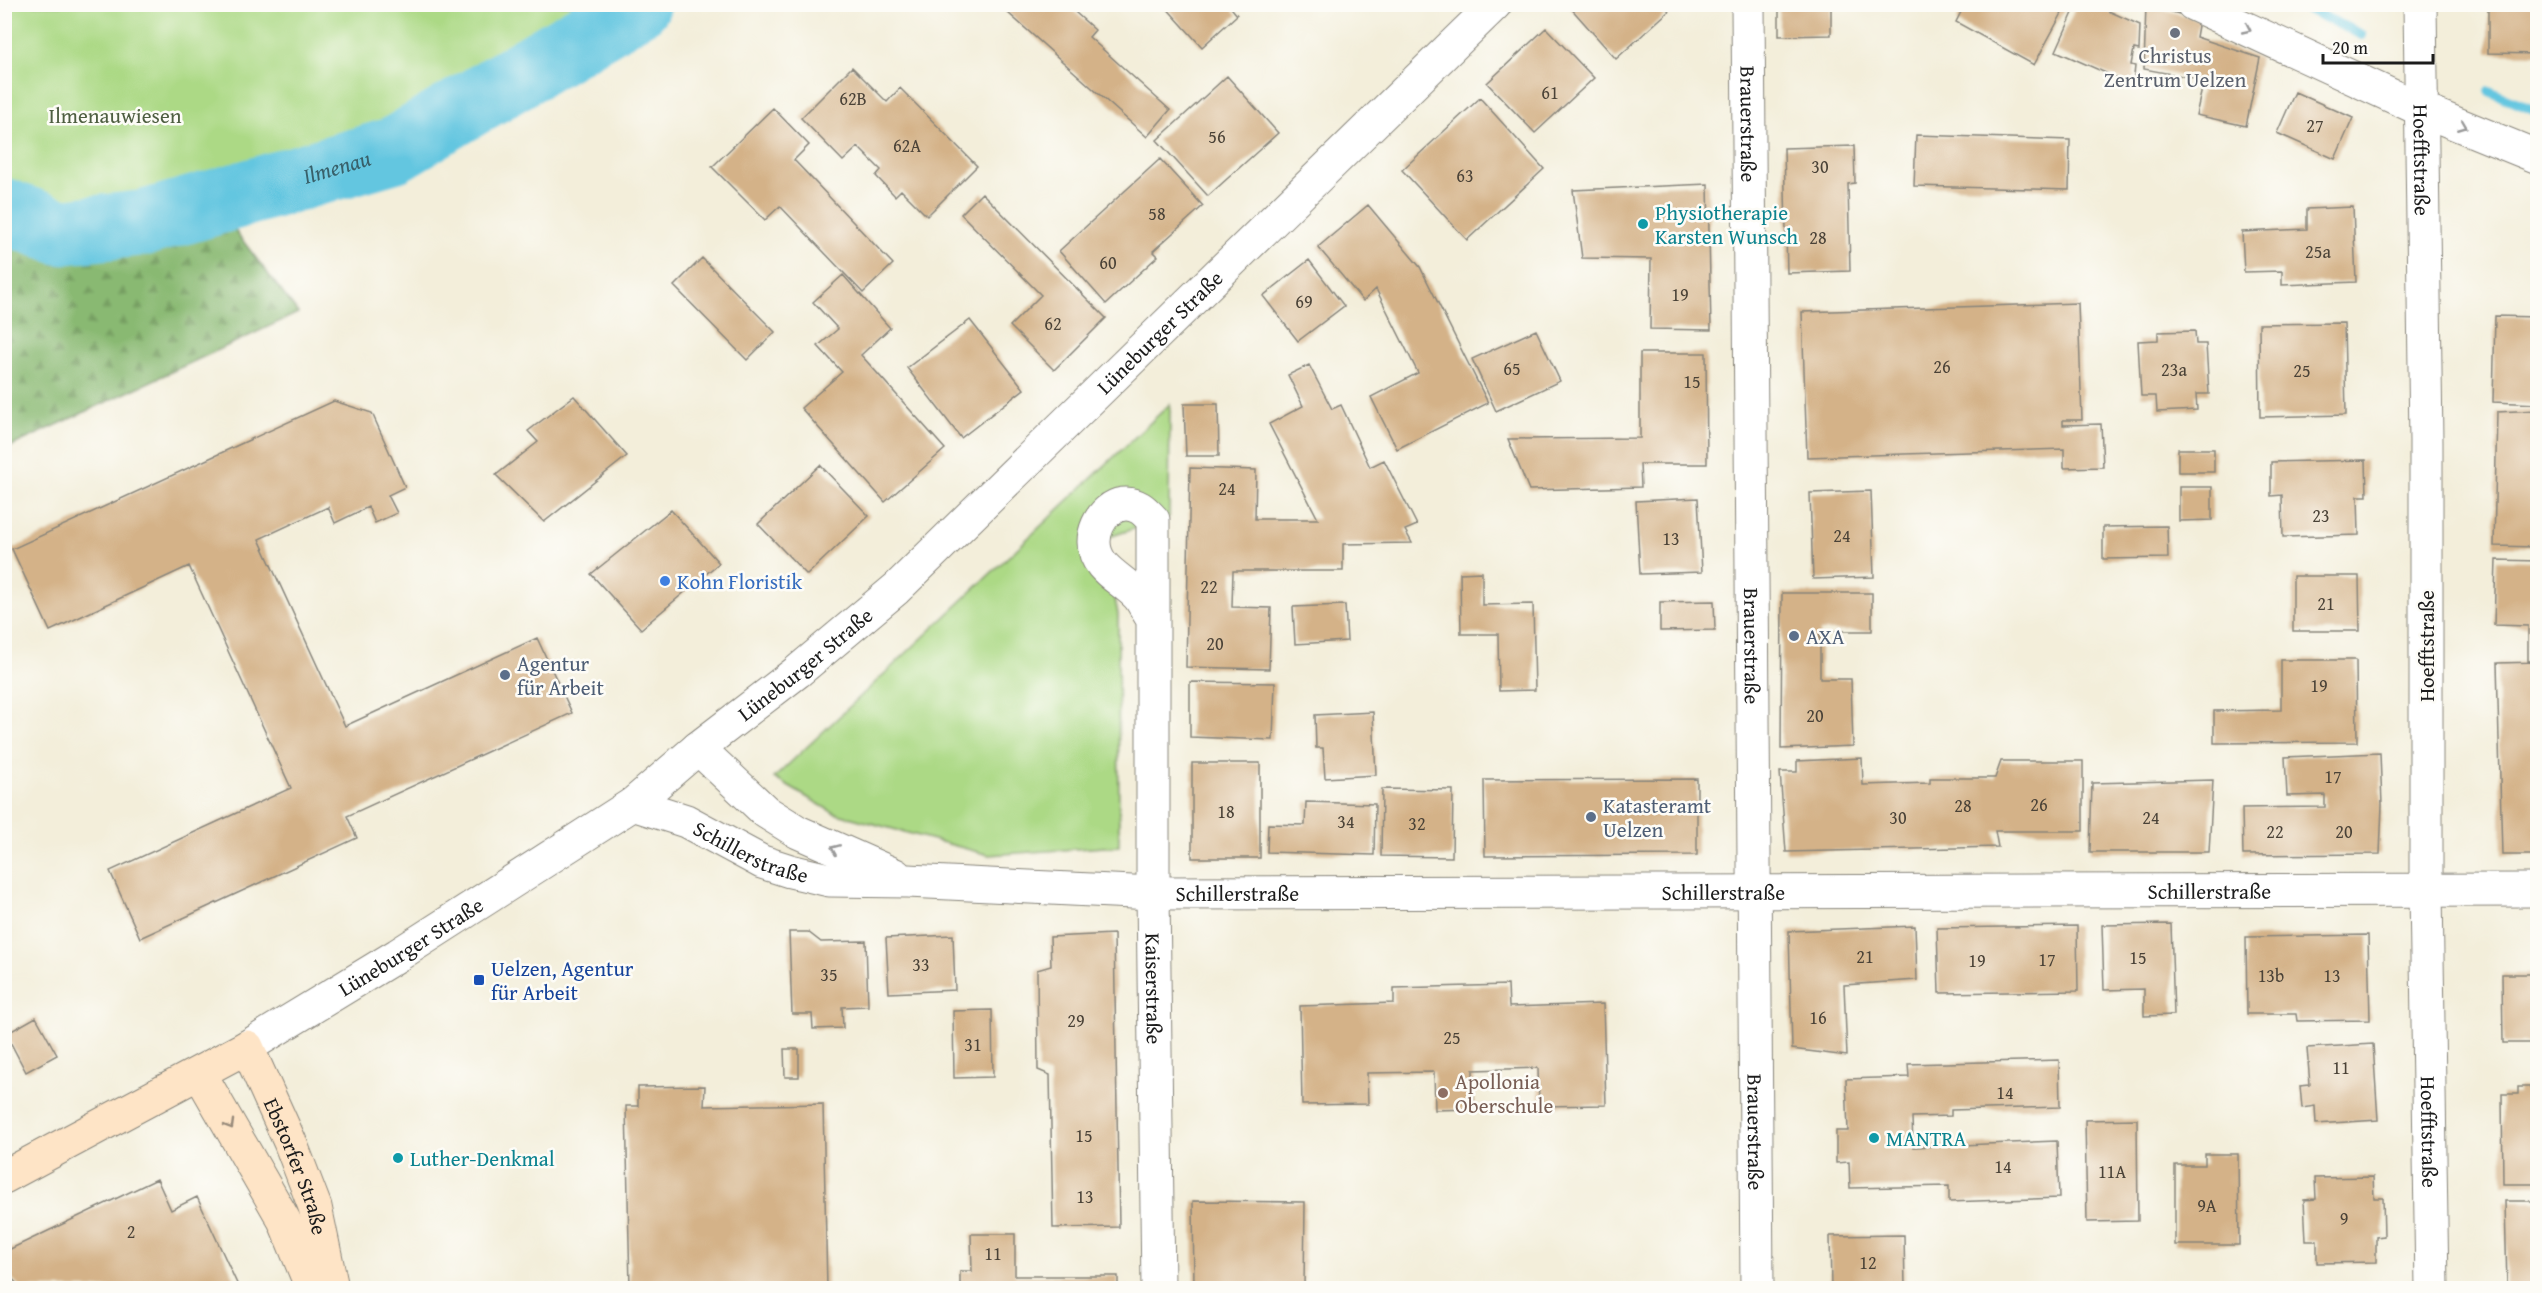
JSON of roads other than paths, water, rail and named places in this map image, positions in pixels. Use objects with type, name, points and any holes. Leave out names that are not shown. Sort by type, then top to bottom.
[{"type":"main road","name":"Lüneburger Straße","points":[[4,1177],[247,1047]]},
{"type":"main road","name":"Ebstorfer Straße","points":[[247,1047],[290,1142],[315,1207],[332,1288]]},
{"type":"main road","name":"Ebstorfer Straße","points":[[200,1074],[284,1220],[312,1288]]},
{"type":"street","name":"Lüneburger Straße","points":[[247,1047],[399,955],[633,804],[698,748],[797,672],[896,589],[1495,4]]},
{"type":"street","name":"Brauerstraße","points":[[1748,4],[1756,1288]]},
{"type":"street","points":[[2193,4],[2420,109],[2538,157]]},
{"type":"street","name":"Hoefftstraße","points":[[2420,4],[2426,441],[2426,890],[2432,1288]]},
{"type":"street","name":"Kaiserstraße","points":[[1152,618],[1158,1288]]},
{"type":"street","name":"Schillerstraße","points":[[698,748],[766,812],[798,832],[908,881]]},
{"type":"street","name":"Schillerstraße","points":[[633,804],[686,820],[753,857],[790,871],[829,880],[908,881],[1153,893],[2538,890]]},
{"type":"waterway","name":"Ilmenau","points":[[4,211],[61,232],[144,223],[394,150],[638,4]]},
{"type":"waterway","points":[[2297,4],[2362,35]]},
{"type":"waterway","points":[[2489,91],[2538,112]]},
{"type":"place","name":"Christus Zentrum Uelzen","points":[[2175,33]]},
{"type":"place","name":"Physiotherapie Karsten Wunsch","points":[[1643,224]]},
{"type":"place","name":"Kohn Floristik","points":[[665,581]]},
{"type":"place","name":"AXA","points":[[1794,636]]},
{"type":"place","name":"Agentur für Arbeit","points":[[505,675]]},
{"type":"place","name":"Katasteramt Uelzen","points":[[1591,817]]},
{"type":"place","name":"Uelzen, Agentur für Arbeit","points":[[479,980]]},
{"type":"place","name":"Apollonia Oberschule","points":[[1443,1093]]},
{"type":"place","name":"MANTRA","points":[[1874,1138]]},
{"type":"place","name":"Luther-Denkmal","points":[[398,1158]]},
{"type":"park label","name":"Ilmenauwiesen","points":[[115,115]]}]
